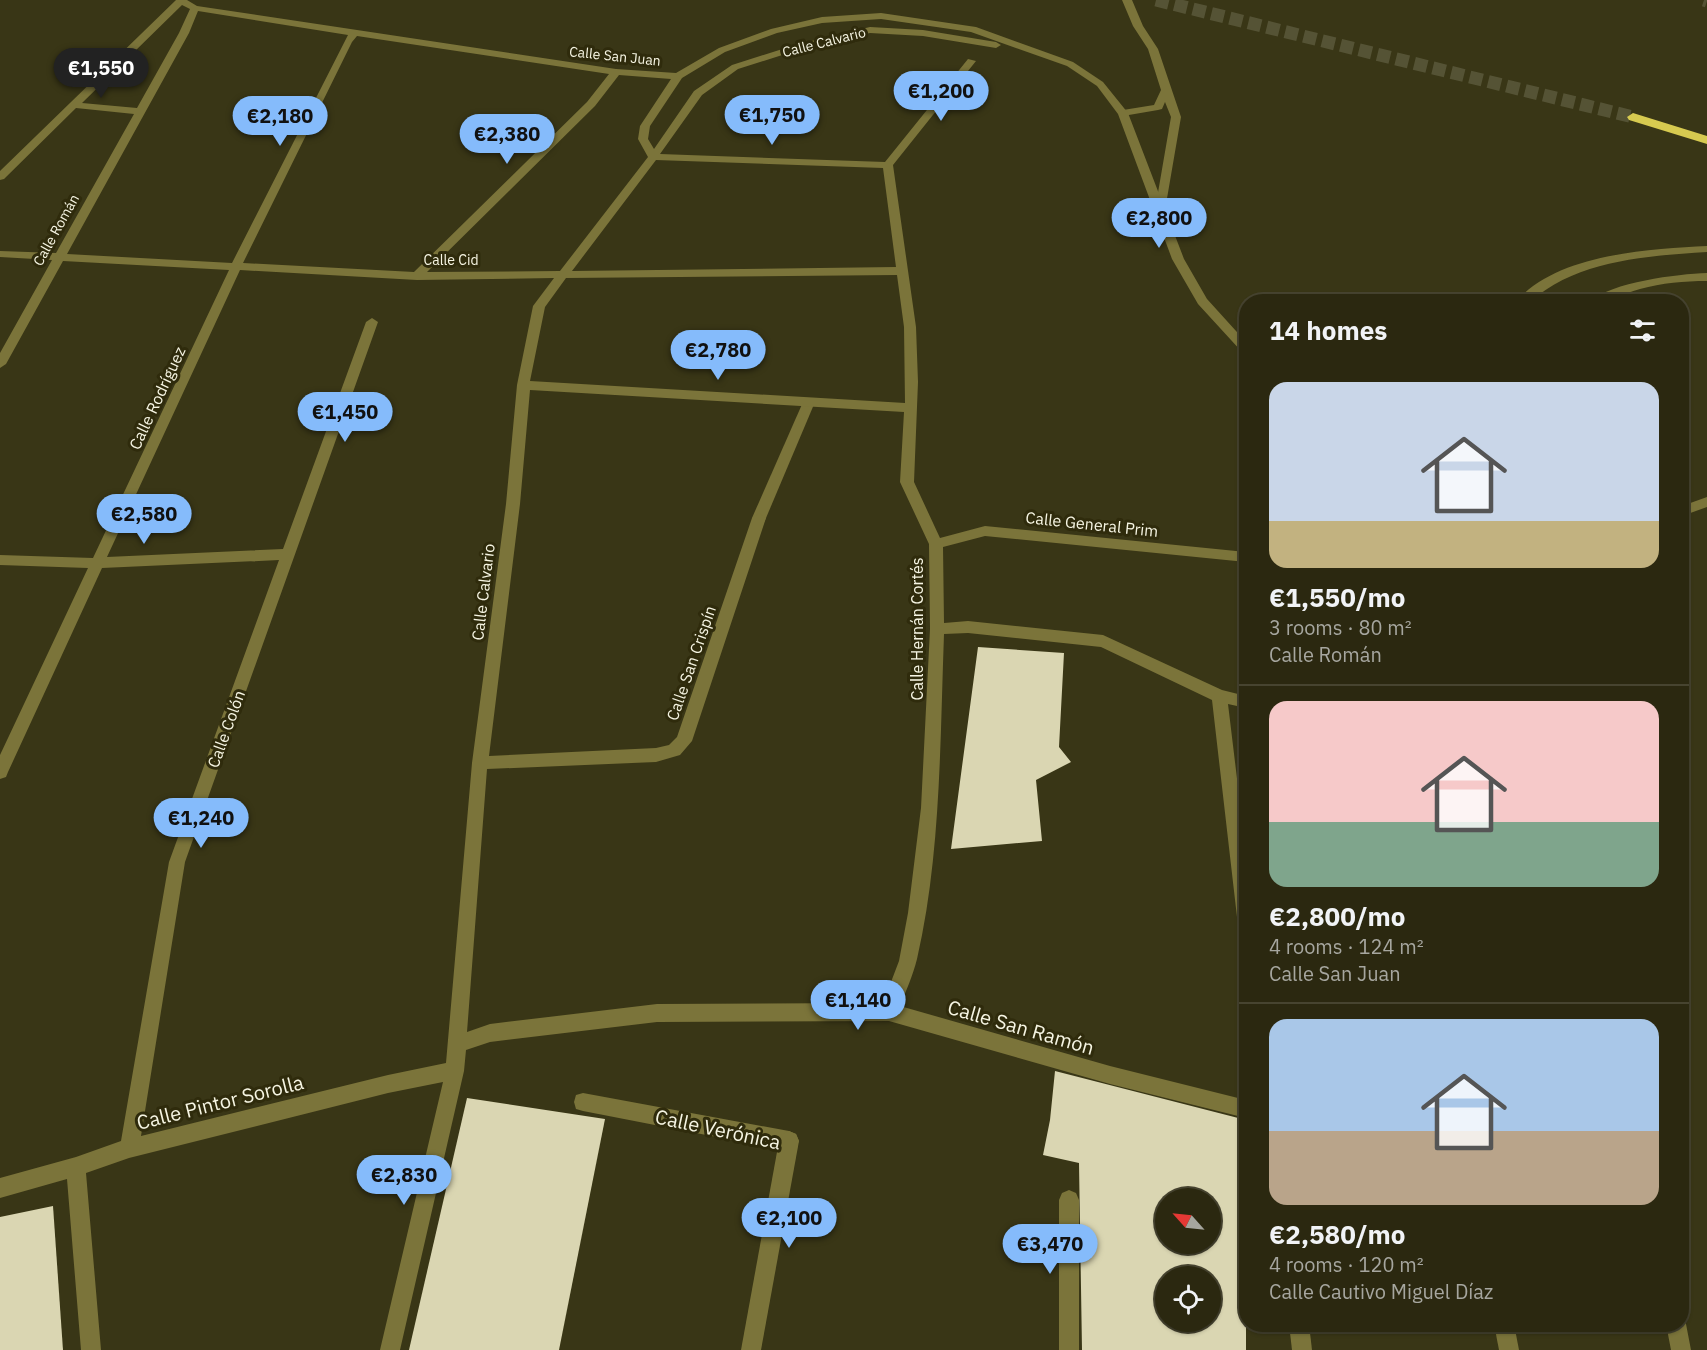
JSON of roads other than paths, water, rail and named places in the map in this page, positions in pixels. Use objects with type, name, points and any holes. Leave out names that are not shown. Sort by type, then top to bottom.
[{"type":"highway","points":[[1633,117],[1707,140]]},
{"type":"street","points":[[0,177],[181,0],[195,8]]},
{"type":"street","points":[[1127,0],[1138,26],[1153,50],[1176,117],[1160,210]]},
{"type":"street","name":"Calle San Juan","points":[[195,8],[352,37],[616,72],[678,76],[722,50],[774,31],[822,20],[881,16],[973,29],[1037,52]]},
{"type":"street","name":"Calle Román","points":[[0,364],[195,8]]},
{"type":"street","name":"Calle Calvario","points":[[390,1350],[455,1071],[480,763],[513,504],[523,385],[538,306],[654,158],[698,93],[735,68],[798,46],[870,30],[923,33],[1037,52]]},
{"type":"street","name":"Calle Rodríguez","points":[[0,772],[236,266],[352,37]]},
{"type":"street","points":[[1037,52],[1070,64],[1100,84],[1123,113],[1179,259],[1202,301],[1239,341]]},
{"type":"street","points":[[678,76],[645,126],[643,139],[654,158],[857,162],[888,165],[971,61]]},
{"type":"street","points":[[417,276],[591,104],[616,72]]},
{"type":"street","points":[[1123,113],[1158,107],[1166,90]]},
{"type":"street","points":[[75,105],[140,111]]},
{"type":"street","name":"Calle Hernán Cortés","points":[[888,165],[910,327],[912,382],[907,482],[936,544],[937,629],[929,808],[917,913],[908,962],[889,1012]]},
{"type":"street","points":[[1529,294],[1576,269],[1634,256],[1707,249]]},
{"type":"street","name":"Calle Cid","points":[[0,254],[417,276],[902,271]]},
{"type":"street","points":[[1610,294],[1618,290],[1691,276],[1707,277]]},
{"type":"street","name":"Calle Colón","points":[[129,1148],[177,862],[372,322]]},
{"type":"street","points":[[523,385],[911,408]]},
{"type":"street","name":"Calle San Crispín","points":[[480,763],[656,755],[674,750],[684,741],[759,518],[809,402]]},
{"type":"street","points":[[1689,508],[1707,502]]},
{"type":"street","name":"Calle General Prim","points":[[936,544],[985,531],[1239,556]]},
{"type":"street","points":[[0,560],[98,563],[289,554]]},
{"type":"street","points":[[937,629],[969,627],[1103,642],[1219,696],[1239,700]]},
{"type":"street","points":[[1219,696],[1239,860]]},
{"type":"street","name":"Calle San Ramón","points":[[458,1044],[490,1033],[657,1013],[889,1012],[1110,1075],[1239,1107]]},
{"type":"street","name":"Calle Pintor Sorolla","points":[[0,1188],[76,1167],[129,1148],[388,1084],[455,1071]]},
{"type":"street","name":"Calle Verónica","points":[[583,1102],[789,1141],[751,1350]]},
{"type":"street","points":[[76,1167],[91,1350]]},
{"type":"street","points":[[1069,1200],[1069,1350]]},
{"type":"street","points":[[1300,1332],[1302,1350]]},
{"type":"street","points":[[1506,1332],[1509,1350]]},
{"type":"street","points":[[1677,1332],[1680,1350]]},
{"type":"tunnel","points":[[1156,0],[1633,117]]}]
